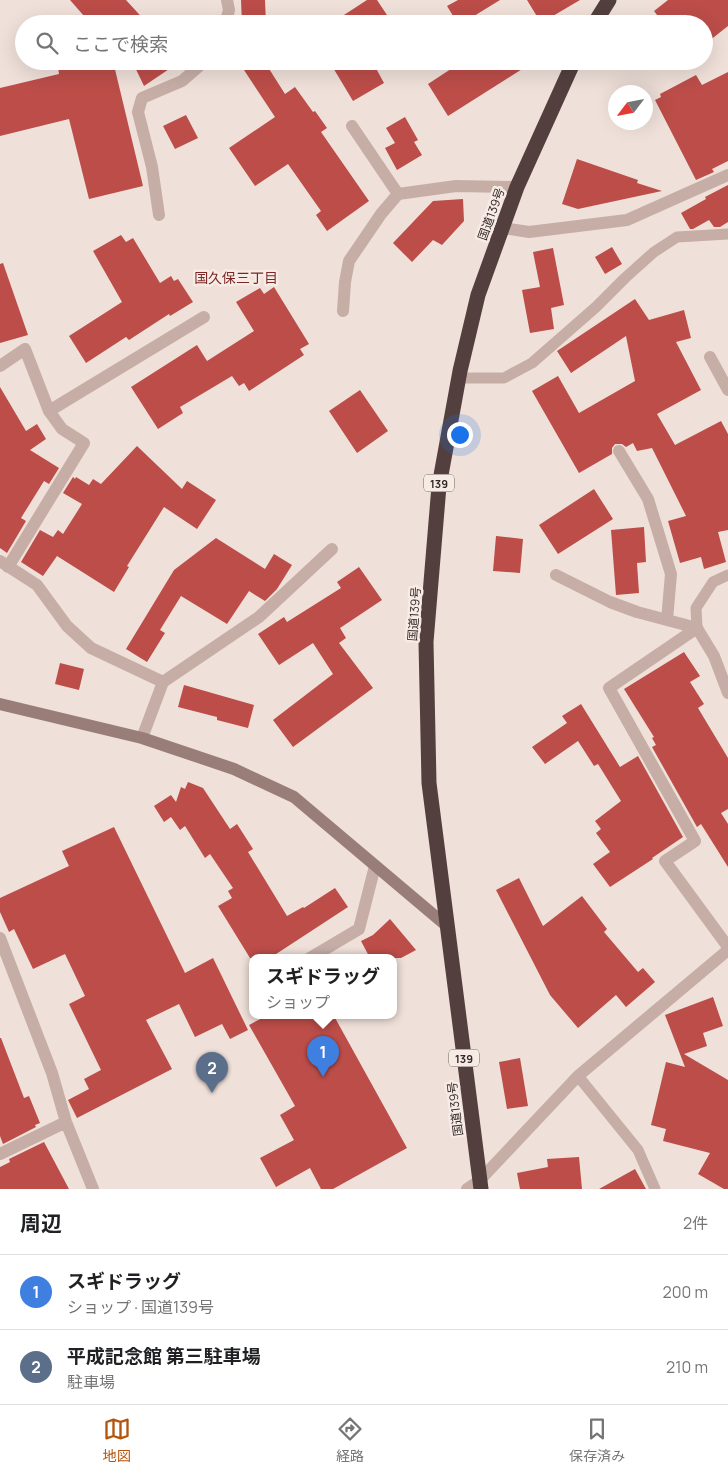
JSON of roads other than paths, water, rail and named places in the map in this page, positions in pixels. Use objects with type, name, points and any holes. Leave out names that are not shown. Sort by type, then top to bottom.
[{"type":"highway","points":[[599,15],[608,0]]},
{"type":"highway","name":"国道139号","points":[[475,1186],[448,927],[429,783],[426,642],[439,486],[458,378],[478,295],[517,187],[570,70]]},
{"type":"street","points":[[227,0],[227,15]]},
{"type":"street","points":[[159,215],[152,167],[138,112],[142,98],[182,81],[195,70]]},
{"type":"street","points":[[352,126],[398,194]]},
{"type":"street","points":[[503,228],[528,232],[626,220],[728,175]]},
{"type":"street","points":[[343,311],[349,261],[381,214],[398,194],[456,186],[517,187]]},
{"type":"street","points":[[49,411],[204,317]]},
{"type":"street","points":[[0,366],[24,349],[49,411],[62,429],[84,442],[4,564],[37,585],[67,626],[91,648],[164,682]]},
{"type":"street","points":[[710,357],[728,390]]},
{"type":"street","points":[[619,451],[648,499],[671,574],[666,620]]},
{"type":"street","points":[[142,738],[164,682],[259,616],[332,549]]},
{"type":"street","points":[[556,575],[610,602],[637,612],[697,628],[714,656],[728,693]]},
{"type":"street","points":[[475,1186],[578,1076],[728,948],[665,861],[695,842],[609,688],[697,628]]},
{"type":"street","points":[[0,704],[142,738],[234,769],[294,797],[448,927]]},
{"type":"street","points":[[317,954],[359,929],[375,866]]},
{"type":"street","points":[[1,942],[52,1073],[66,1122],[93,1189]]},
{"type":"street","points":[[0,1154],[66,1122]]},
{"type":"lane","points":[[458,378],[504,378],[532,363],[596,307],[654,252],[677,237],[728,234]]},
{"type":"lane","points":[[697,628],[696,608],[713,582],[728,574]]},
{"type":"lane","points":[[578,1076],[638,1150],[655,1189]]},
{"type":"place","name":"スギドラッグ","points":[[323,1077]]},
{"type":"place","name":"平成記念館 第三駐車場","points":[[212,1093]]},
{"type":"district","name":"国久保三丁目","points":[[236,277]]}]
